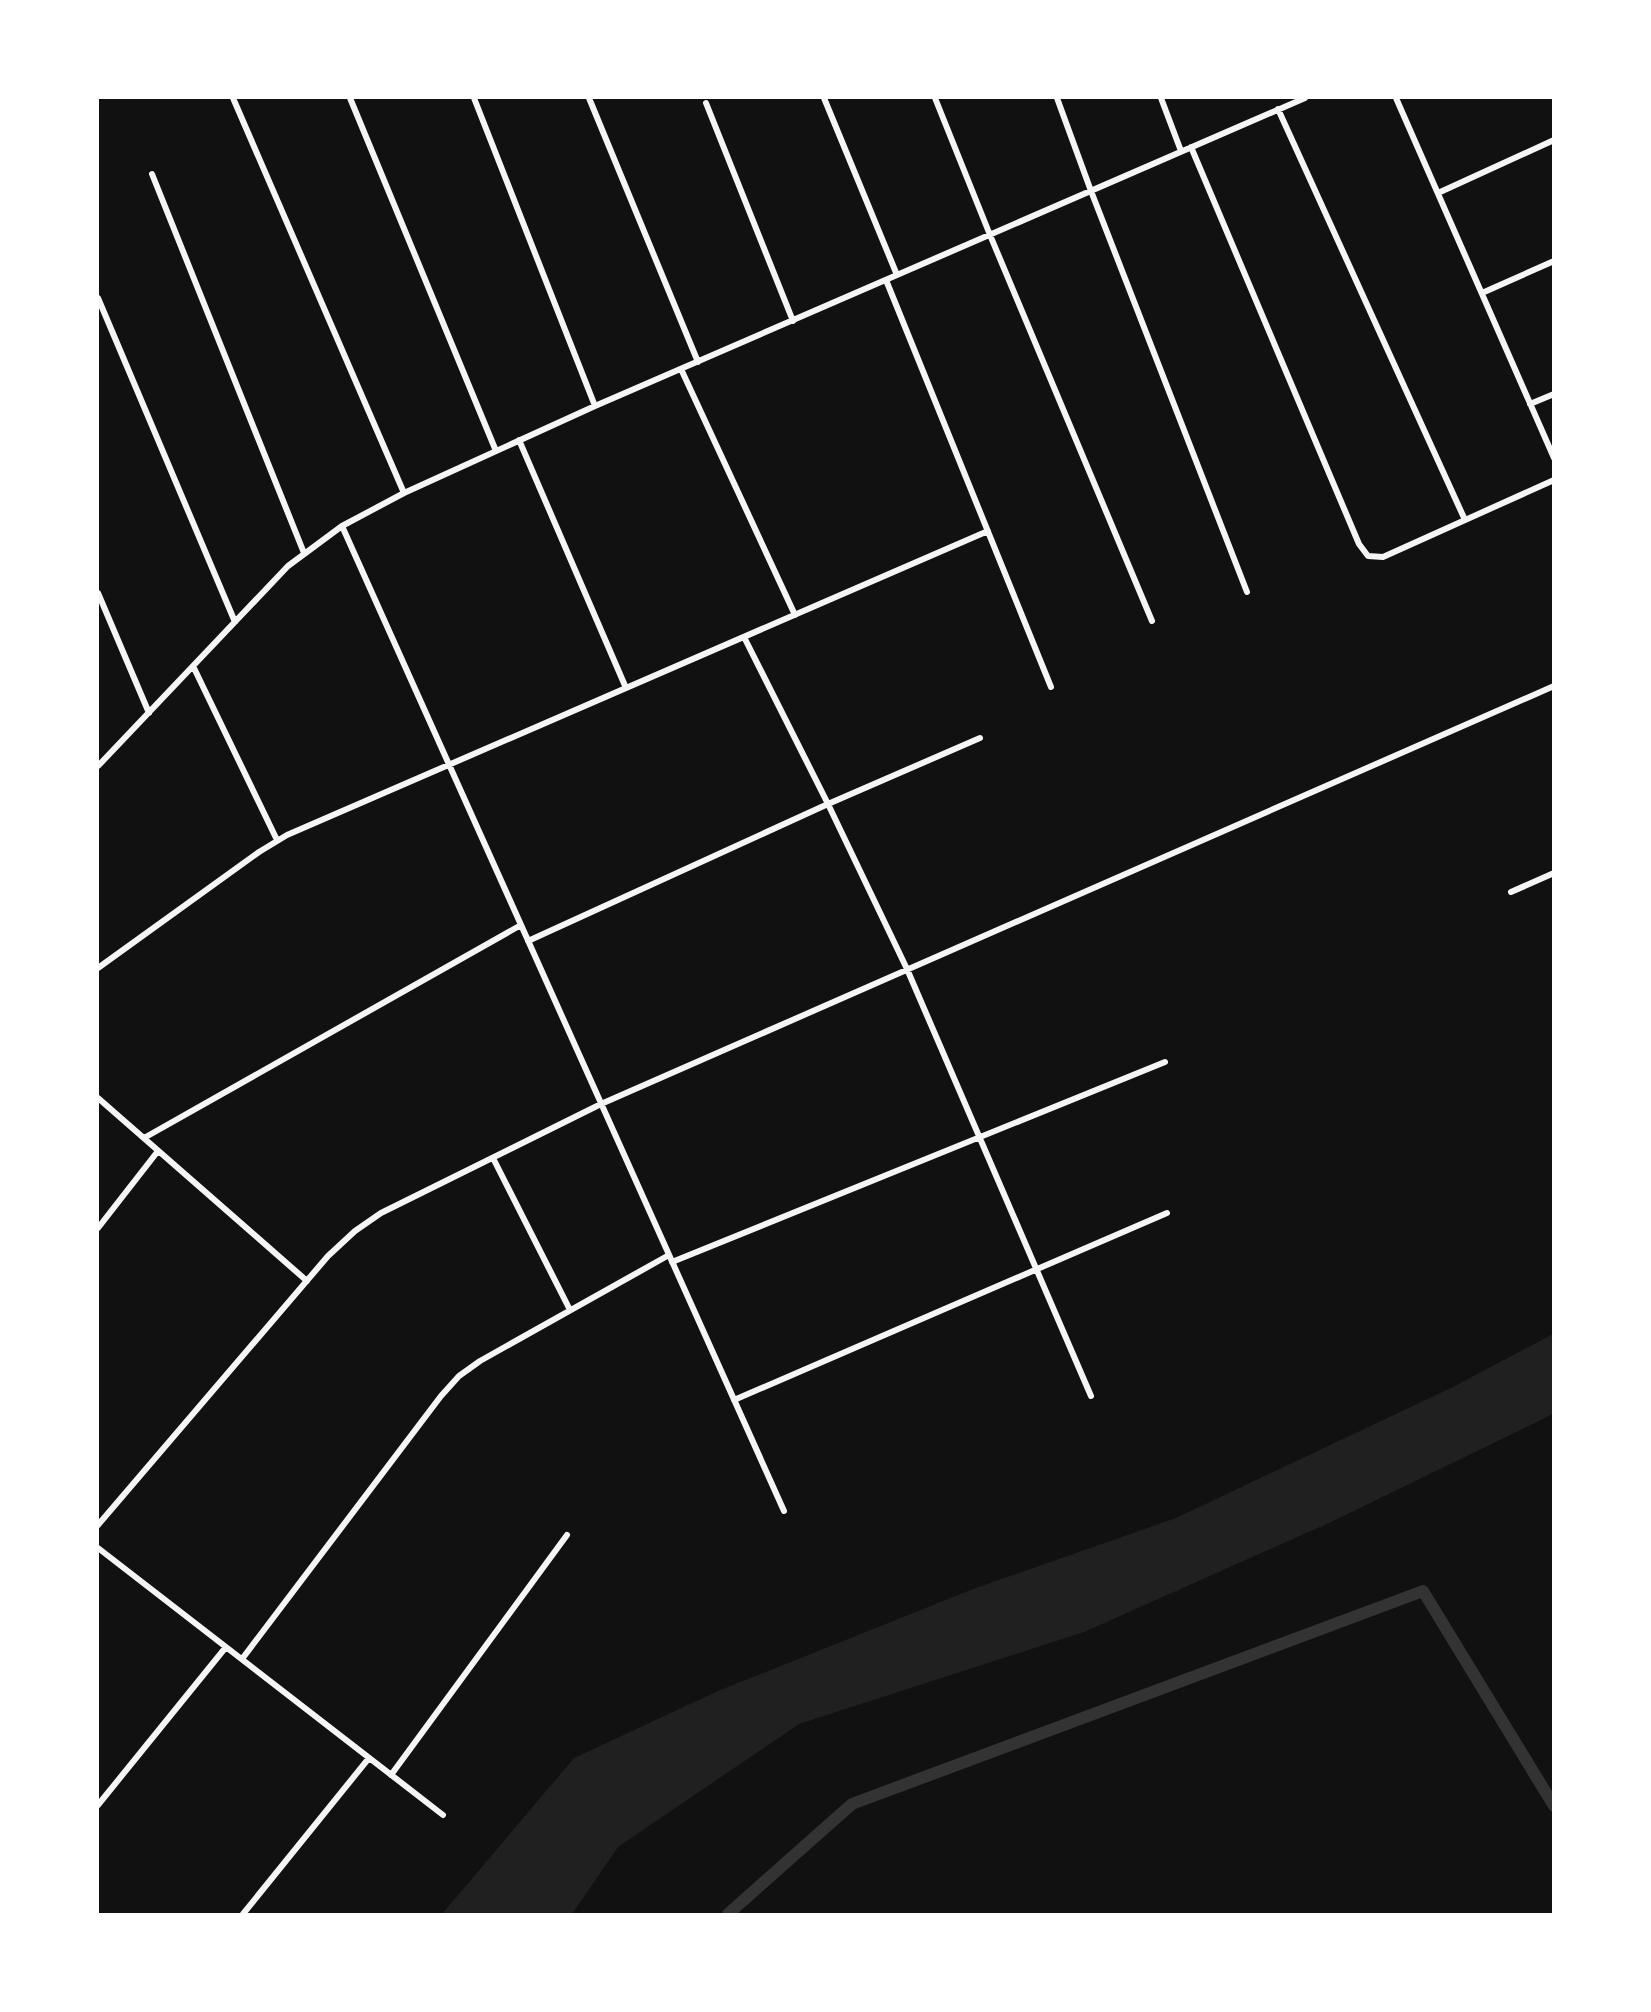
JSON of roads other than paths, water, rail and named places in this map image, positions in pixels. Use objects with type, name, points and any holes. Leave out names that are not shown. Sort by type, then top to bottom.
[{"type":"street","points":[[233,98],[404,493]]},
{"type":"street","points":[[350,98],[496,451]]},
{"type":"street","points":[[474,98],[595,406]]},
{"type":"street","points":[[589,98],[698,362]]},
{"type":"street","points":[[824,98],[897,275]]},
{"type":"street","points":[[935,98],[1152,621]]},
{"type":"street","points":[[1057,98],[1090,191],[1247,592]]},
{"type":"street","points":[[1161,98],[1181,151]]},
{"type":"street","points":[[98,766],[288,566],[342,526],[404,493],[595,406],[1278,109],[1292,100],[1305,98]]},
{"type":"street","points":[[1396,98],[1554,458]]},
{"type":"street","points":[[706,103],[793,321]]},
{"type":"street","points":[[1278,109],[1465,520]]},
{"type":"street","points":[[1438,193],[1554,140]]},
{"type":"street","points":[[1191,147],[1359,544],[1368,556],[1383,557],[1554,480]]},
{"type":"street","points":[[152,174],[304,553]]},
{"type":"street","points":[[1482,293],[1554,261]]},
{"type":"street","points":[[886,280],[1051,687]]},
{"type":"street","points":[[98,298],[235,622]]},
{"type":"street","points":[[681,369],[795,615]]},
{"type":"street","points":[[1530,404],[1554,394]]},
{"type":"street","points":[[519,440],[626,688]]},
{"type":"street","points":[[342,526],[784,1511]]},
{"type":"street","points":[[98,968],[277,840],[988,531]]},
{"type":"street","points":[[98,593],[149,713]]},
{"type":"street","points":[[744,637],[828,804],[907,969],[1091,1396]]},
{"type":"street","points":[[193,666],[277,840]]},
{"type":"street","points":[[98,1525],[328,1256],[355,1231],[381,1214],[601,1104],[1554,686]]},
{"type":"street","points":[[528,941],[828,804],[980,738]]},
{"type":"street","points":[[1511,892],[1554,873]]},
{"type":"street","points":[[144,1138],[521,925]]},
{"type":"street","points":[[672,1262],[1165,1062]]},
{"type":"street","points":[[98,1098],[307,1281]]},
{"type":"street","points":[[98,1228],[158,1151]]},
{"type":"street","points":[[493,1158],[570,1310]]},
{"type":"street","points":[[734,1400],[1167,1213]]},
{"type":"street","points":[[242,1659],[441,1396],[459,1376],[480,1361],[669,1255]]},
{"type":"street","points":[[391,1775],[567,1535]]},
{"type":"street","points":[[98,1548],[443,1815]]},
{"type":"street","points":[[98,1805],[226,1647]]},
{"type":"street","points":[[243,1914],[369,1758]]},
{"type":"waterway","points":[[728,1914],[852,1804],[1423,1591],[1554,1806]]}]
